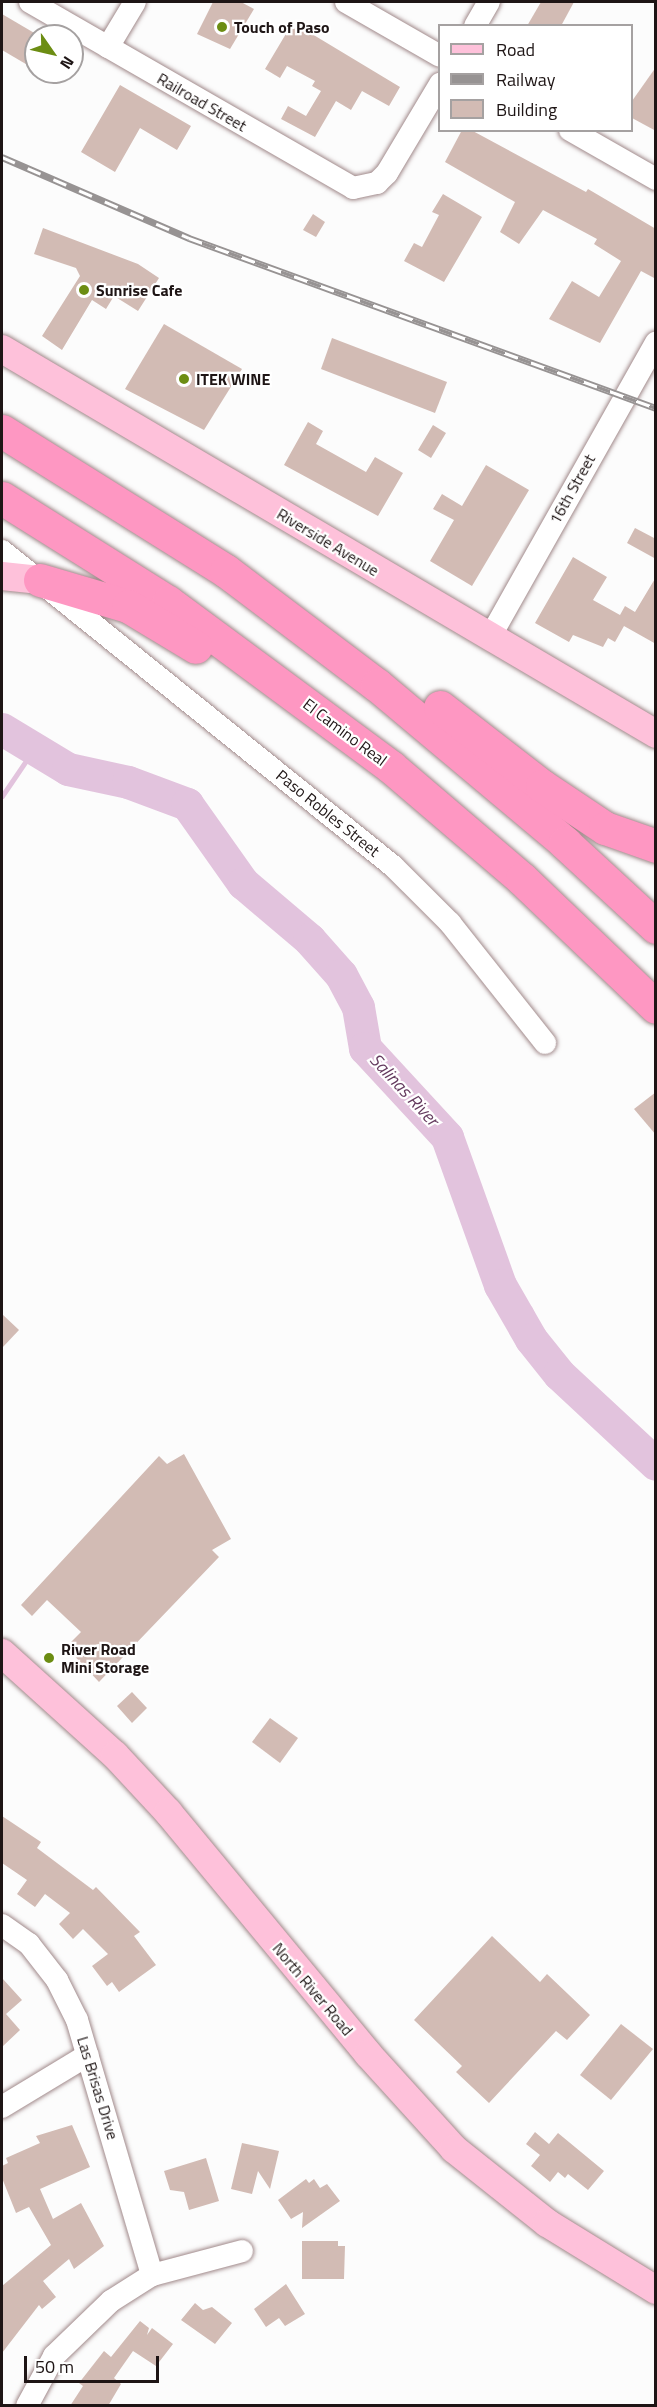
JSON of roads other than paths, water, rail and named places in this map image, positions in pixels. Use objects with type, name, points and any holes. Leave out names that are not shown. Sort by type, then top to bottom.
[{"type":"highway","points":[[2,431],[226,571],[439,734],[656,927]]},
{"type":"highway","name":"El Camino Real","points":[[2,498],[168,602],[391,767],[522,879],[656,1007]]},
{"type":"highway","points":[[226,571],[259,582],[303,607],[407,680],[542,786],[605,828],[656,846]]},
{"type":"highway","points":[[40,580],[128,606],[325,736],[391,767]]},
{"type":"main road","name":"Riverside Avenue","points":[[2,349],[656,734]]},
{"type":"main road","name":"Paso Robles Street","points":[[2,579],[40,580]]},
{"type":"main road","name":"North River Road","points":[[2,1653],[115,1755],[168,1812],[368,2054],[454,2149],[547,2223],[656,2290]]},
{"type":"street","name":"Railroad Street","points":[[30,2],[353,188],[377,183],[438,87]]},
{"type":"street","points":[[108,47],[135,2]]},
{"type":"street","points":[[346,2],[438,55]]},
{"type":"street","points":[[476,24],[489,2]]},
{"type":"street","points":[[574,132],[656,179]]},
{"type":"street","name":"16th Street","points":[[490,637],[656,342]]},
{"type":"street","name":"Paso Robles Street","points":[[2,551],[40,580],[77,616],[393,866],[450,923],[545,1043]]},
{"type":"street","name":"Paso Robles Street","points":[[2,579],[77,616]]},
{"type":"street","name":"Las Brisas Drive","points":[[2,1925],[28,1944],[57,1980],[88,2055],[152,2275]]},
{"type":"street","points":[[2,2108],[88,2055]]},
{"type":"street","points":[[27,2406],[54,2356],[84,2324],[152,2275],[242,2251]]},
{"type":"waterway","name":"Salinas River","points":[[2,729],[68,769],[128,782],[187,804],[243,883],[309,939],[341,975],[358,1007],[365,1048],[447,1137],[500,1285],[531,1339],[559,1374],[656,1464]]},
{"type":"waterway","points":[[2,796],[34,749]]},
{"type":"railway","points":[[2,157],[189,238],[656,408]]},
{"type":"place","name":"Touch of Paso","points":[[222,27]]},
{"type":"place","name":"Sunrise Cafe","points":[[84,290]]},
{"type":"place","name":"ITEK WINE","points":[[184,379]]},
{"type":"place","name":"River Road Mini Storage","points":[[49,1658]]}]
